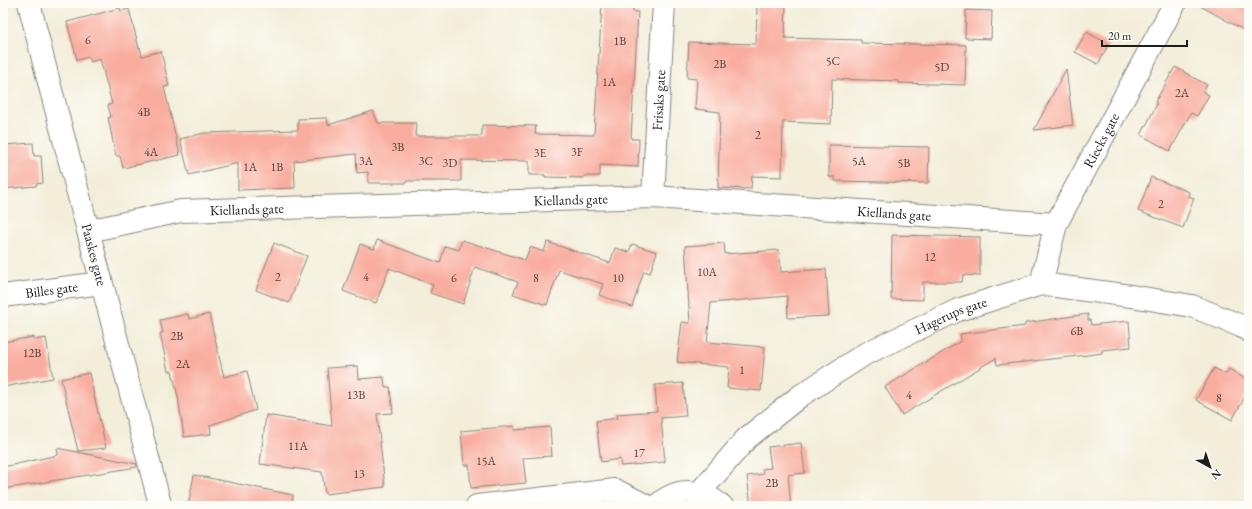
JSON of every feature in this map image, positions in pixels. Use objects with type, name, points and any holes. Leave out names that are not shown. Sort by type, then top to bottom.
[{"type":"street","name":"Paaskes gate","points":[[29,3],[158,505]]},
{"type":"street","name":"Frisaks gate","points":[[653,197],[664,3]]},
{"type":"street","name":"Riecks gate","points":[[1041,284],[1056,224],[1175,3]]},
{"type":"street","name":"Kiellands gate","points":[[88,231],[181,211],[653,197],[1056,224]]},
{"type":"street","name":"Billes gate","points":[[3,296],[101,283]]},
{"type":"street","name":"Hagerups gate","points":[[699,493],[747,438],[800,396],[865,354],[958,310],[1041,284],[1192,306],[1246,326]]},
{"type":"street","points":[[477,506],[615,490],[647,506]]},
{"type":"street","points":[[657,506],[667,498],[688,492],[699,493],[712,498],[722,506]]},
{"type":"building","points":[[757,3],[786,3],[785,38],[861,40],[861,43],[966,45],[965,85],[832,79],[831,124],[783,122],[782,177],[752,176],[751,189],[718,188],[720,112],[695,109],[697,79],[687,78],[689,42],[756,44]]},
{"type":"building","points":[[1195,3],[1249,3],[1249,33]]},
{"type":"building","points":[[602,4],[633,6],[633,12],[638,12],[631,139],[639,139],[638,167],[600,165],[600,176],[584,176],[584,178],[545,177],[545,175],[529,175],[529,161],[461,160],[461,181],[368,183],[368,172],[357,173],[356,154],[294,161],[295,188],[238,190],[238,163],[189,175],[180,139],[204,133],[298,130],[298,119],[327,118],[328,125],[373,111],[378,123],[416,123],[415,136],[482,136],[482,125],[536,126],[535,134],[594,135]]},
{"type":"building","points":[[120,8],[121,11],[129,9],[142,56],[161,51],[169,86],[164,87],[180,155],[123,168],[120,156],[116,156],[108,118],[111,117],[108,105],[112,104],[100,59],[90,62],[89,57],[77,60],[67,22]]},
{"type":"building","points":[[966,10],[992,11],[991,39],[965,38]]},
{"type":"building","points":[[1086,32],[1109,44],[1098,64],[1075,52]]},
{"type":"building","points":[[1175,67],[1207,85],[1203,92],[1209,95],[1197,116],[1191,113],[1170,151],[1141,135],[1157,104],[1155,102]]},
{"type":"building","points":[[1066,69],[1073,125],[1034,130]]},
{"type":"building","points":[[33,143],[34,156],[41,156],[43,183],[36,184],[36,186],[3,189],[3,145]]},
{"type":"building","points":[[829,145],[929,147],[928,183],[835,181],[835,177],[829,177]]},
{"type":"building","points":[[1151,177],[1189,192],[1188,196],[1194,198],[1183,228],[1138,211]]},
{"type":"building","points":[[892,235],[980,237],[980,276],[963,275],[962,282],[923,282],[923,300],[891,299]]},
{"type":"building","points":[[377,240],[440,263],[445,246],[459,250],[462,240],[525,260],[530,247],[544,252],[547,242],[610,263],[615,248],[629,252],[632,244],[657,252],[650,273],[644,271],[632,307],[599,295],[603,284],[559,270],[547,305],[513,294],[518,282],[475,267],[463,304],[430,293],[433,285],[389,268],[376,303],[343,291],[360,244],[374,249]]},
{"type":"building","points":[[274,243],[307,256],[289,303],[256,290]]},
{"type":"building","points":[[724,243],[725,254],[779,250],[781,272],[826,269],[829,316],[788,318],[787,296],[711,303],[707,342],[765,347],[761,391],[727,388],[729,367],[677,362],[682,322],[690,323],[685,246]]},
{"type":"building","points":[[188,314],[189,319],[209,314],[224,377],[247,371],[256,410],[210,425],[211,434],[184,437],[178,397],[172,371],[168,371],[160,333],[163,333],[160,320]]},
{"type":"building","points":[[1088,314],[1088,320],[1090,320],[1091,325],[1129,321],[1131,347],[1102,350],[1102,353],[1088,355],[997,365],[996,358],[902,415],[885,387],[961,341],[960,334],[1025,326],[1025,323]]},
{"type":"building","points":[[34,337],[34,340],[46,338],[53,378],[3,387],[3,342]]},
{"type":"building","points":[[358,366],[359,379],[384,377],[385,387],[390,387],[393,413],[377,414],[385,487],[325,494],[322,472],[260,464],[266,415],[332,426],[327,368]]},
{"type":"building","points":[[1214,368],[1226,374],[1229,369],[1249,381],[1249,390],[1232,420],[1196,400]]},
{"type":"building","points":[[89,373],[106,448],[78,451],[61,379]]},
{"type":"building","points":[[683,383],[686,416],[661,418],[665,462],[621,466],[620,459],[601,462],[596,421],[618,418],[617,414],[657,411],[655,385]]},
{"type":"building","points":[[514,426],[514,430],[550,427],[552,456],[523,458],[526,483],[471,488],[469,465],[464,465],[461,431]]},
{"type":"building","points":[[801,443],[805,473],[788,475],[791,506],[751,506],[747,476],[763,474],[762,469],[771,468],[768,447]]},
{"type":"building","points":[[57,448],[137,464],[137,467],[3,489],[3,467],[58,455]]},
{"type":"building","points":[[194,475],[293,495],[292,506],[188,506]]}]
